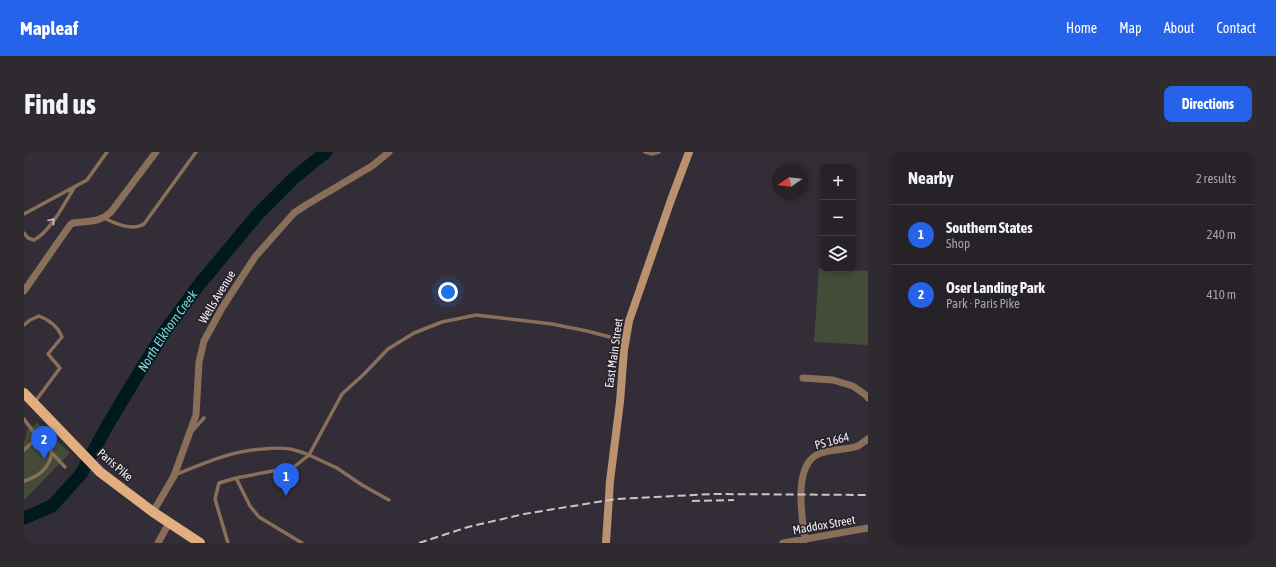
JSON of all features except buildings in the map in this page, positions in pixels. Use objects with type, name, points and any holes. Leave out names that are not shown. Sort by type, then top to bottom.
[{"type":"main road","name":"Paris Pike","points":[[24,393],[100,472],[153,512],[200,543]]},
{"type":"street","points":[[24,291],[70,225],[73,223],[100,220],[104,218],[111,212],[156,152]]},
{"type":"street","name":"Wells Avenue","points":[[153,512],[174,476],[196,415],[199,362],[204,342],[222,308],[255,258],[294,213],[372,166],[389,152]]},
{"type":"street","name":"East Main Street","points":[[606,543],[610,481],[620,402],[625,341],[629,321],[689,152]]},
{"type":"street","points":[[803,378],[833,380],[853,386],[868,398]]},
{"type":"street","name":"PS 1664","points":[[804,540],[800,494],[805,469],[813,456],[858,446],[868,439]]},
{"type":"street","points":[[158,543],[169,523]]},
{"type":"street","name":"Maddox Street","points":[[783,543],[868,528]]},
{"type":"lane","points":[[24,214],[87,180],[107,152]]},
{"type":"lane","points":[[104,218],[116,224],[133,227],[144,224],[196,152]]},
{"type":"lane","points":[[645,152],[652,154],[659,152]]},
{"type":"lane","points":[[24,233],[28,238],[34,240],[40,236],[56,216],[74,187]]},
{"type":"lane","points":[[228,543],[215,499],[219,484],[236,478],[294,467],[309,455],[342,394],[363,376],[388,350],[414,333],[442,322],[476,314],[552,324],[625,341]]},
{"type":"lane","points":[[24,326],[30,320],[39,316],[49,320],[60,332],[62,337],[48,354],[60,368],[33,404]]},
{"type":"lane","points":[[189,435],[204,418]]},
{"type":"lane","points":[[24,419],[52,454],[65,467]]},
{"type":"lane","points":[[24,450],[35,440],[35,434]]},
{"type":"lane","points":[[174,476],[229,454],[274,448],[293,449],[337,468],[362,485],[389,500]]},
{"type":"lane","points":[[24,481],[34,477],[46,468],[51,461],[52,454]]},
{"type":"lane","points":[[236,478],[250,506],[259,517],[302,543]]},
{"type":"green space","points":[[819,268],[820,272],[868,271],[868,345],[814,342]]},
{"type":"green space","points":[[37,423],[70,453],[24,500],[24,442],[27,430]]},
{"type":"waterway","name":"North Elkhorn Creek","points":[[24,518],[52,506],[81,474],[107,426],[165,331],[198,286],[258,214],[295,177],[326,152]]},
{"type":"railway","points":[[419,543],[468,527],[524,514],[616,499],[713,494],[868,495]]},
{"type":"railway","points":[[692,501],[734,500]]},
{"type":"place","name":"Oser Landing Park","points":[[44,459]]},
{"type":"place","name":"Southern States","points":[[286,496]]}]
